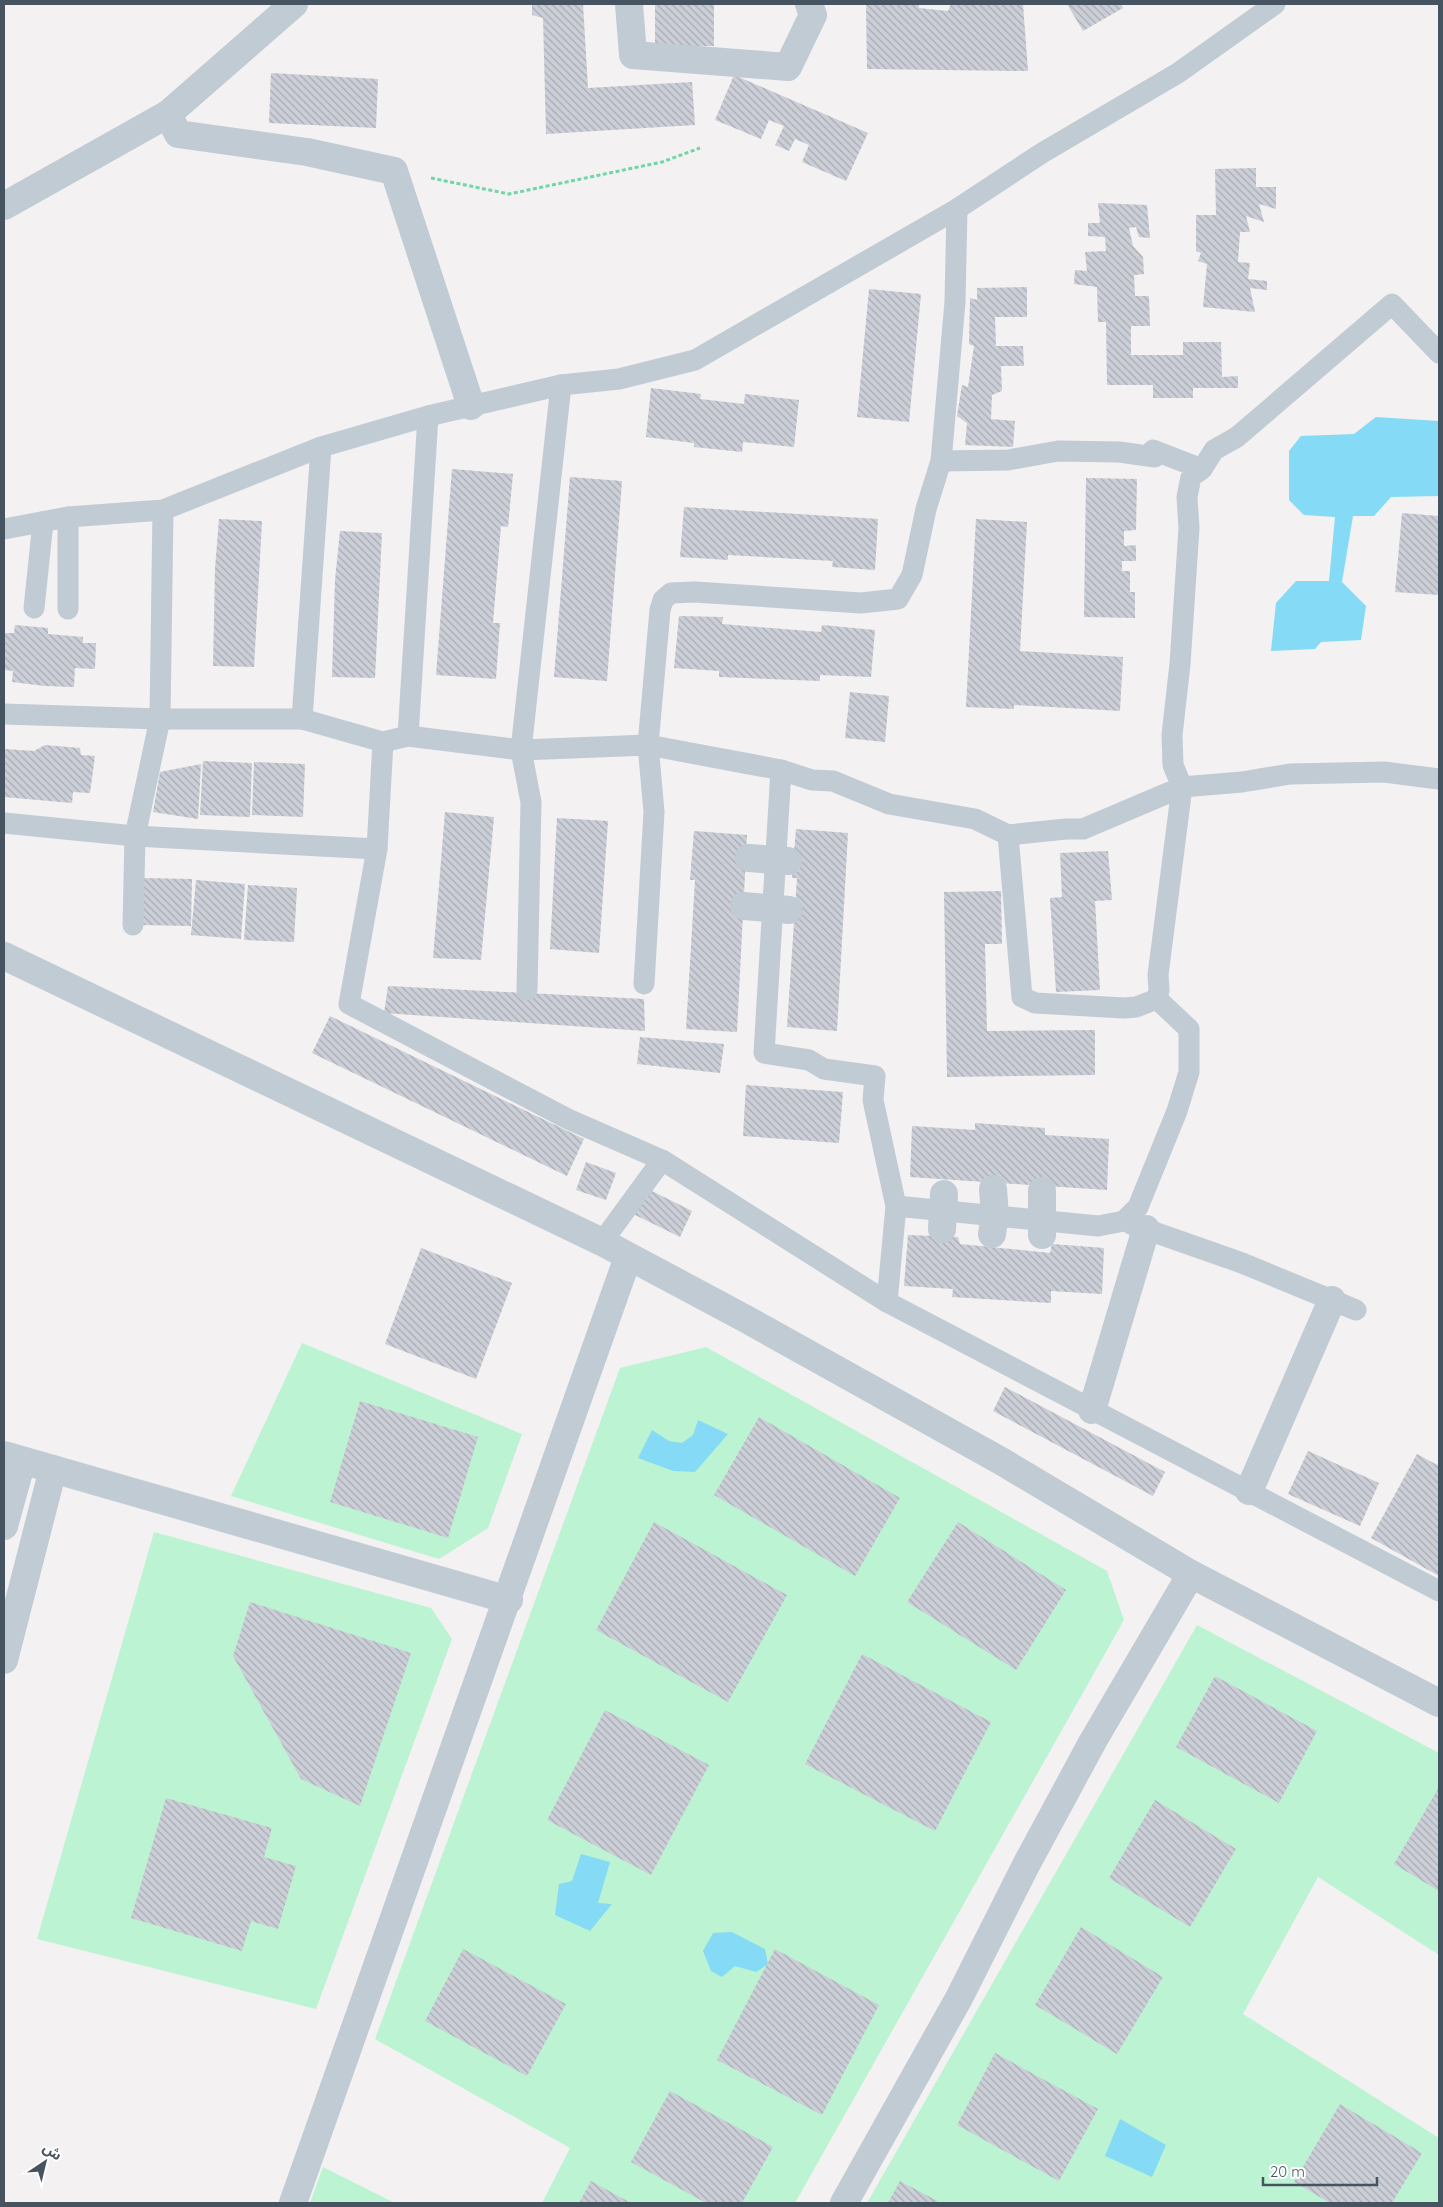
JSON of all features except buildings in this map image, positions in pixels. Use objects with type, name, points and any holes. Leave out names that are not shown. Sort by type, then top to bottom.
[{"type":"street","points":[[4,206],[168,114],[294,4]]},
{"type":"street","points":[[629,4],[633,55],[788,67],[813,16],[809,4]]},
{"type":"street","points":[[168,114],[178,134],[307,152],[394,171],[472,406]]},
{"type":"street","points":[[749,858],[782,860]]},
{"type":"street","points":[[744,906],[781,909]]},
{"type":"street","points":[[4,956],[602,1242],[746,1319],[1001,1461],[1190,1574],[1439,1703]]},
{"type":"street","points":[[993,1189],[994,1225]]},
{"type":"street","points":[[1042,1191],[1042,1228]]},
{"type":"street","points":[[1092,1410],[1135,1225]]},
{"type":"street","points":[[293,2203],[509,1600],[628,1257]]},
{"type":"street","points":[[1249,1491],[1344,1305]]},
{"type":"street","points":[[4,1526],[13,1458],[509,1600]]},
{"type":"street","points":[[4,1660],[54,1470]]},
{"type":"street","points":[[844,2203],[959,1998],[1026,1865],[1190,1574]]},
{"type":"lane","points":[[4,529],[68,517],[163,510],[321,447],[428,416],[560,386],[619,379],[695,360],[957,209],[1042,153],[1178,73],[1275,4]]},
{"type":"lane","points":[[644,984],[654,812],[648,745],[660,610],[663,600],[671,593],[695,592],[861,603],[898,599],[912,575],[926,509],[941,461],[955,302],[957,209]]},
{"type":"lane","points":[[1157,999],[1182,787],[1173,765],[1172,735],[1180,664],[1189,528],[1187,497],[1191,477],[1202,469],[1214,450],[1237,437],[1392,304],[1439,353]]},
{"type":"lane","points":[[527,990],[531,802],[521,750],[560,386]]},
{"type":"lane","points":[[408,736],[428,416]]},
{"type":"lane","points":[[302,719],[321,447]]},
{"type":"lane","points":[[941,461],[1008,460],[1058,451],[1119,452],[1155,457],[1153,450],[1202,469]]},
{"type":"lane","points":[[134,925],[135,836],[160,719],[163,510]]},
{"type":"lane","points":[[68,517],[68,609]]},
{"type":"lane","points":[[34,608],[43,522]]},
{"type":"lane","points":[[4,714],[160,719],[302,719],[383,742],[408,736],[521,750],[648,745],[781,770],[812,780],[833,781],[889,804],[975,820],[1008,835],[1083,829],[1104,822],[1182,787],[1242,782],[1290,774],[1384,772],[1439,779]]},
{"type":"lane","points":[[383,742],[377,849],[349,1004],[568,1119],[662,1160],[886,1302],[1439,1591]]},
{"type":"lane","points":[[781,770],[781,909],[764,1054],[809,1060],[824,1068],[875,1076],[873,1100],[896,1206],[886,1302]]},
{"type":"lane","points":[[4,823],[135,836],[377,849]]},
{"type":"lane","points":[[1008,835],[1022,997],[1035,1003],[1124,1008],[1136,1007],[1157,999]]},
{"type":"lane","points":[[1135,1225],[1138,1207],[1177,1111],[1188,1072],[1189,1029],[1157,999]]},
{"type":"lane","points":[[602,1242],[662,1160]]},
{"type":"lane","points":[[896,1206],[943,1211],[994,1225],[1042,1228],[1135,1225],[1242,1263],[1344,1305]]},
{"type":"path","points":[[394,171],[509,194],[662,162],[700,148]]},
{"type":"green space","points":[[302,1343],[522,1434],[488,1528],[439,1559],[231,1496]]},
{"type":"green space","points":[[706,1347],[1107,1571],[1124,1620],[795,2203],[542,2203],[570,2148],[375,2039],[620,1368]]},
{"type":"green space","points":[[154,1532],[431,1608],[452,1639],[316,2009],[37,1939]]},
{"type":"green space","points":[[1197,1625],[1439,1753],[1439,1955],[1318,1877],[1243,2014],[1439,2138],[1439,2203],[867,2203]]},
{"type":"green space","points":[[323,2167],[395,2203],[310,2203]]},
{"type":"water","points":[[1376,417],[1439,421],[1439,496],[1391,497],[1374,516],[1353,516],[1342,582],[1366,606],[1361,640],[1321,642],[1315,649],[1271,651],[1276,603],[1296,581],[1329,581],[1335,517],[1304,515],[1289,500],[1289,451],[1301,436],[1354,434]]},
{"type":"water","points":[[698,1420],[728,1434],[695,1472],[673,1471],[638,1458],[652,1430],[669,1441],[682,1443],[693,1435]]},
{"type":"water","points":[[581,1854],[610,1862],[598,1903],[612,1904],[590,1931],[555,1915],[559,1884],[572,1881]]},
{"type":"water","points":[[732,1932],[765,1949],[768,1964],[756,1972],[735,1966],[722,1977],[711,1971],[703,1951],[713,1933]]},
{"type":"water","points":[[1120,2119],[1166,2145],[1152,2177],[1105,2156]]}]
